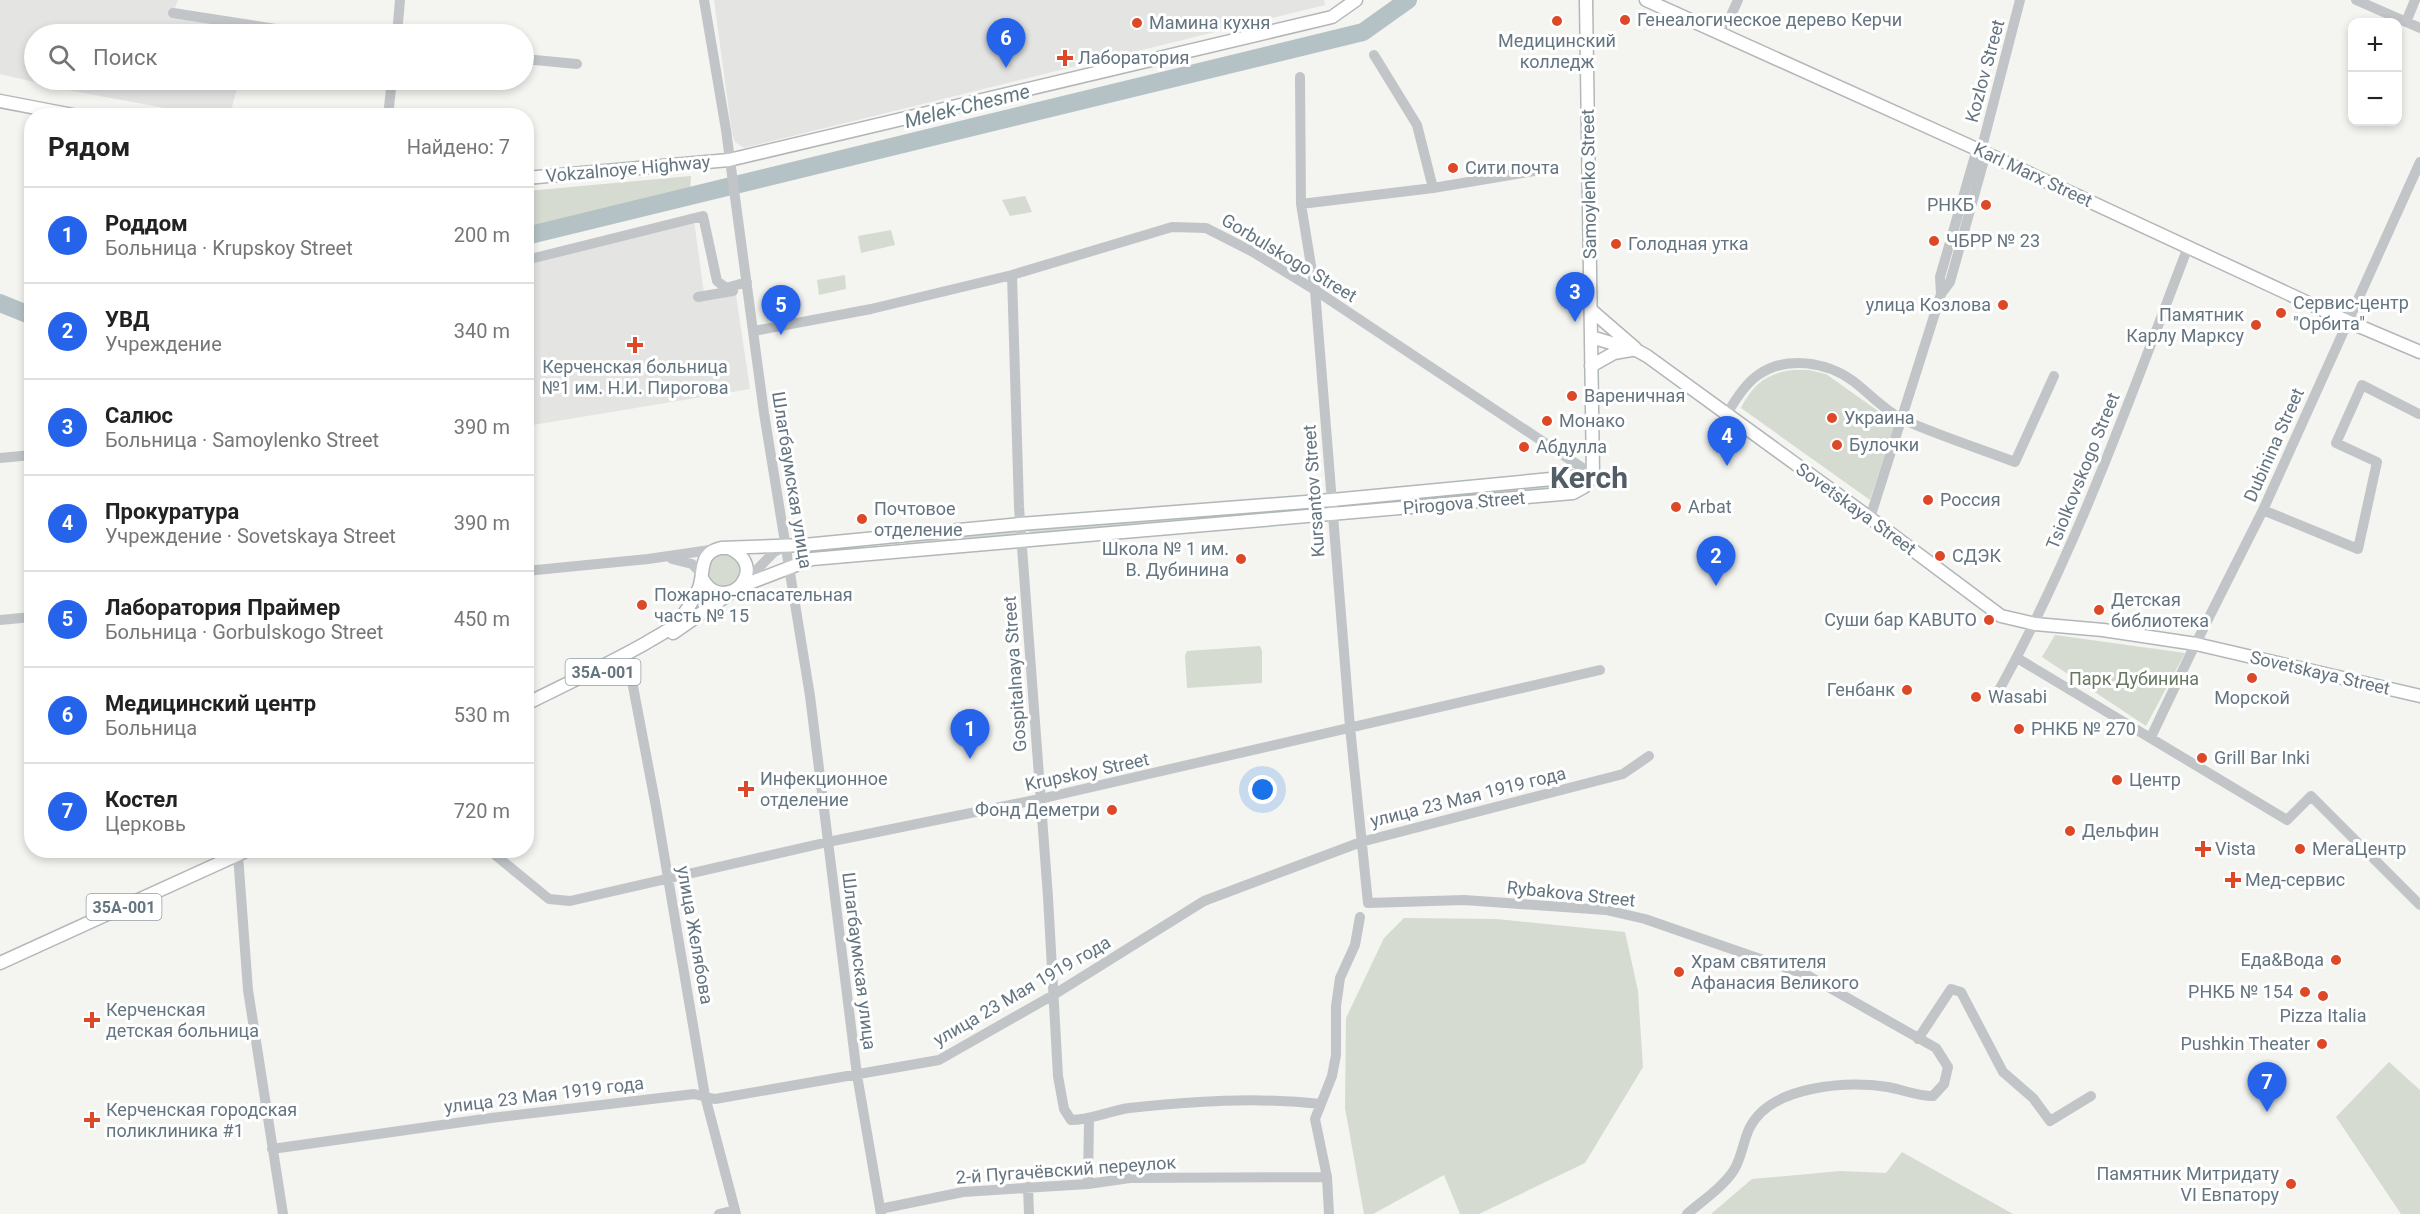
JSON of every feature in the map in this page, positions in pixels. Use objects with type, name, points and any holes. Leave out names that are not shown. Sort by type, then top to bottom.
[{"type":"main road","name":"Vokzalnoye Highway","points":[[534,178],[730,166],[1332,17],[1356,0]]},
{"type":"main road","name":"Samoylenko Street","points":[[1586,0],[1593,475]]},
{"type":"main road","name":"Karl Marx Street","points":[[1646,0],[1981,151],[2347,321],[2420,352]]},
{"type":"main road","points":[[0,101],[36,108]]},
{"type":"main road","points":[[1591,310],[1638,351]]},
{"type":"main road","name":"Sovetskaya Street","points":[[1591,337],[1638,351],[1870,518],[2001,616],[2036,624],[2103,630],[2196,644],[2420,696]]},
{"type":"main road","points":[[1591,366],[1614,352],[1638,351]]},
{"type":"main road","name":"Pirogova Street","points":[[725,548],[785,546],[1020,524],[1332,500],[1593,475]]},
{"type":"main road","name":"Pirogova Street","points":[[676,628],[737,589],[812,559],[1573,493],[1584,487],[1593,475]]},
{"type":"main road","points":[[676,628],[689,607],[702,575],[703,561],[707,555],[725,548],[741,554],[746,566],[745,580],[737,589],[730,592],[717,592],[706,584],[702,575]]},
{"type":"main road","name":"35А-001","points":[[534,707],[676,628]]},
{"type":"main road","name":"35А-001","points":[[534,701],[627,657]]},
{"type":"main road","name":"35А-001","points":[[0,963],[18,952],[227,858]]},
{"type":"main road","name":"35А-001","points":[[0,957],[18,952]]},
{"type":"street","points":[[398,24],[400,0]]},
{"type":"street","name":"Шлагбаумская улица","points":[[704,0],[785,546],[810,696],[857,1075],[880,1212]]},
{"type":"street","points":[[1723,33],[1738,0]]},
{"type":"street","name":"Kozlov Street","points":[[1870,518],[1941,294],[1950,282],[2020,0]]},
{"type":"street","points":[[2356,0],[2420,28]]},
{"type":"street","points":[[2406,22],[2415,0]]},
{"type":"street","points":[[173,13],[244,24]]},
{"type":"street","points":[[1374,55],[1417,125],[1433,188]]},
{"type":"street","points":[[534,60],[577,64]]},
{"type":"street","name":"Kursantov Street","points":[[1300,77],[1301,204],[1315,290],[1350,727],[1368,903]]},
{"type":"street","points":[[389,108],[391,90]]},
{"type":"street","name":"Dubinina Street","points":[[2151,737],[2263,510],[2420,162]]},
{"type":"street","points":[[1301,204],[1433,188],[1546,169]]},
{"type":"street","points":[[534,258],[703,216],[717,281],[726,290]]},
{"type":"street","name":"Gorbulskogo Street","points":[[754,331],[871,309],[1012,275],[1172,227],[1206,228],[1253,252],[1315,290],[1593,475]]},
{"type":"street","name":"Tsiolkovskogo Street","points":[[1993,701],[2036,624],[2096,489],[2188,247]]},
{"type":"street","name":"Gospitalnaya Street","points":[[1012,275],[1020,524],[1058,1076],[1064,1109],[1071,1120],[1089,1119]]},
{"type":"street","points":[[698,297],[748,285]]},
{"type":"street","points":[[1727,414],[1756,376],[1776,366],[1801,363],[1832,369],[1850,379],[1901,419],[2015,462],[2054,376]]},
{"type":"street","points":[[2263,510],[2358,549],[2377,462],[2336,443],[2362,385],[2419,414]]},
{"type":"street","points":[[0,458],[24,456]]},
{"type":"street","points":[[737,589],[774,552],[785,546]]},
{"type":"street","points":[[534,570],[648,559],[725,548]]},
{"type":"street","points":[[648,559],[684,561],[692,564],[702,575]]},
{"type":"street","points":[[0,620],[24,618]]},
{"type":"street","name":"улица Желябова","points":[[627,657],[669,879],[705,1096],[736,1212]]},
{"type":"street","points":[[2017,658],[2287,820],[2311,796],[2420,905]]},
{"type":"street","name":"Krupskoy Street","points":[[499,858],[549,899],[570,900],[828,842],[1040,799],[1600,670]]},
{"type":"street","name":"улица 23 Мая 1919 года","points":[[272,1149],[694,1094],[715,1099],[939,1060],[1054,994],[1204,900],[1361,842],[1623,774],[1648,756]]},
{"type":"street","points":[[240,858],[248,990],[283,1214]]},
{"type":"street","name":"Rybakova Street","points":[[1368,903],[1464,900],[1606,910],[1645,919],[1807,975],[1936,1048],[1948,1067],[1944,1084],[1933,1096],[1922,1096],[1887,1087],[1841,1085],[1813,1089],[1774,1103],[1751,1126],[1734,1170],[1687,1214]]},
{"type":"street","points":[[1329,1214],[1327,1177],[1315,1119],[1332,1076],[1340,978],[1355,945],[1360,917]]},
{"type":"street","points":[[1918,1039],[1951,989],[1961,992],[2003,1072],[2033,1098],[2050,1121],[2091,1096]]},
{"type":"street","points":[[1088,1184],[1089,1119],[1116,1110],[1168,1104],[1254,1100],[1321,1104]]},
{"type":"street","name":"2-й Пугачёвский переулок","points":[[880,1212],[963,1192],[1088,1184],[1130,1178],[1327,1177]]},
{"type":"street","points":[[1028,1187],[1029,1214]]},
{"type":"street","points":[[719,1214],[736,1212]]},
{"type":"shaded area","points":[[0,0],[178,0],[173,13],[212,19],[211,24],[24,24],[24,80],[0,74]]},
{"type":"shaded area","points":[[714,0],[1324,0],[1325,5],[744,148],[735,142],[732,134]]},
{"type":"shaded area","points":[[69,90],[236,90],[232,108],[165,108]]},
{"type":"shaded area","name":"Керченская больница №1 им. Н.И. Пирогова","points":[[693,213],[705,301],[736,295],[750,389],[534,425],[534,258]]},
{"type":"green space","points":[[691,176],[690,191],[534,228],[534,190]]},
{"type":"green space","points":[[1025,196],[1032,212],[1010,216],[1002,200]]},
{"type":"green space","points":[[891,230],[895,245],[861,253],[858,236]]},
{"type":"green space","points":[[845,275],[846,289],[819,295],[817,280]]},
{"type":"green space","points":[[1793,370],[1809,370],[1826,374],[1895,423],[1870,500],[1741,408],[1751,392],[1762,381],[1776,374]]},
{"type":"green space","points":[[1583,479],[1577,487],[1355,506],[1350,503]]},
{"type":"green space","points":[[1322,505],[1317,510],[1033,533],[1026,528]]},
{"type":"green space","points":[[1016,528],[1016,535],[1012,536],[831,548]]},
{"type":"green space","points":[[724,554],[735,559],[740,570],[735,581],[724,586],[713,581],[708,570],[713,559]]},
{"type":"green space","name":"Парк Дубинина","points":[[2055,635],[2185,653],[2146,726],[2042,657]]},
{"type":"green space","points":[[1260,646],[1262,683],[1187,688],[1185,656],[1187,651]]},
{"type":"green space","points":[[1404,918],[1497,919],[1625,932],[1638,991],[1643,1067],[1585,1163],[1479,1214],[1460,1214],[1444,1175],[1373,1214],[1364,1214],[1345,1108],[1346,1018],[1384,938]]},
{"type":"green space","points":[[2389,1062],[2420,1090],[2420,1214],[2401,1214],[2336,1117]]},
{"type":"green space","points":[[1902,1152],[2013,1214],[1711,1214],[1752,1179],[1840,1171],[1886,1173]]},
{"type":"waterway","name":"Melek-Chesme","points":[[534,234],[1363,32],[1408,0]]},
{"type":"waterway","name":"Melek-Chesme","points":[[0,303],[24,313]]},
{"type":"place","name":"Генеалогическое дерево Керчи","points":[[1625,20]]},
{"type":"place","name":"Медицинский колледж","points":[[1557,21]]},
{"type":"place","name":"Мамина кухня","points":[[1137,23]]},
{"type":"place","name":"Лаборатория","points":[[1065,58]]},
{"type":"place","name":"Медицинский центр","points":[[1006,68]]},
{"type":"place","name":"Сити почта","points":[[1453,168]]},
{"type":"place","name":"РНКБ","points":[[1986,205]]},
{"type":"place","name":"ЧБРР № 23","points":[[1934,241]]},
{"type":"place","name":"Голодная утка","points":[[1616,244]]},
{"type":"place","name":"улица Козлова","points":[[2003,305]]},
{"type":"place","name":"Сервис-центр \"Орбита\"","points":[[2281,313]]},
{"type":"place","name":"Салюс","points":[[1575,322]]},
{"type":"place","name":"Памятник Карлу Марксу","points":[[2256,325]]},
{"type":"place","name":"Лаборатория Праймер","points":[[781,335]]},
{"type":"place","name":"Керченская больница №1 им. Н.И. Пирогова","points":[[635,345]]},
{"type":"place","name":"Вареничная","points":[[1572,396]]},
{"type":"place","name":"Украина","points":[[1832,418]]},
{"type":"place","name":"Монако","points":[[1547,421]]},
{"type":"place","name":"Булочки","points":[[1837,445]]},
{"type":"place","name":"Абдулла","points":[[1524,447]]},
{"type":"place","name":"Прокуратура","points":[[1727,466]]},
{"type":"place","name":"Россия","points":[[1928,500]]},
{"type":"place","name":"Arbat","points":[[1676,507]]},
{"type":"place","name":"Почтовое отделение","points":[[862,519]]},
{"type":"place","name":"СДЭК","points":[[1940,556]]},
{"type":"place","name":"Школа № 1 им. В. Дубинина","points":[[1241,559]]},
{"type":"place","name":"УВД","points":[[1716,586]]},
{"type":"place","name":"Пожарно-спасательная часть № 15","points":[[642,605]]},
{"type":"place","name":"Детская библиотека","points":[[2099,610]]},
{"type":"place","name":"Суши бар KABUTO","points":[[1989,620]]},
{"type":"place","name":"Морской","points":[[2252,678]]},
{"type":"place","name":"Генбанк","points":[[1907,690]]},
{"type":"place","name":"Wasabi","points":[[1976,697]]},
{"type":"place","name":"РНКБ № 270","points":[[2019,729]]},
{"type":"place","name":"Grill Bar Inki","points":[[2202,758]]},
{"type":"place","name":"Роддом","points":[[970,759]]},
{"type":"place","name":"Центр","points":[[2117,780]]},
{"type":"place","name":"Инфекционное отделение","points":[[746,789]]},
{"type":"place","name":"Фонд Деметри","points":[[1112,810]]},
{"type":"place","name":"Дельфин","points":[[2070,831]]},
{"type":"place","name":"Vista","points":[[2203,849]]},
{"type":"place","name":"МегаЦентр","points":[[2300,849]]},
{"type":"place","name":"Мед-сервис","points":[[2233,880]]},
{"type":"place","name":"Еда&Вода","points":[[2336,960]]},
{"type":"place","name":"Храм святителя Афанасия Великого","points":[[1679,972]]},
{"type":"place","name":"РНКБ № 154","points":[[2305,992]]},
{"type":"place","name":"Pizza Italia","points":[[2323,996]]},
{"type":"place","name":"Керченская детская больница","points":[[92,1020]]},
{"type":"place","name":"Pushkin Theater","points":[[2322,1044]]},
{"type":"place","name":"Костел","points":[[2267,1112]]},
{"type":"place","name":"Керченская городская поликлиника #1","points":[[92,1120]]},
{"type":"place","name":"Памятник Митридату VI Евпатору","points":[[2291,1184]]},
{"type":"district","name":"Kerch","points":[[1589,478]]}]
